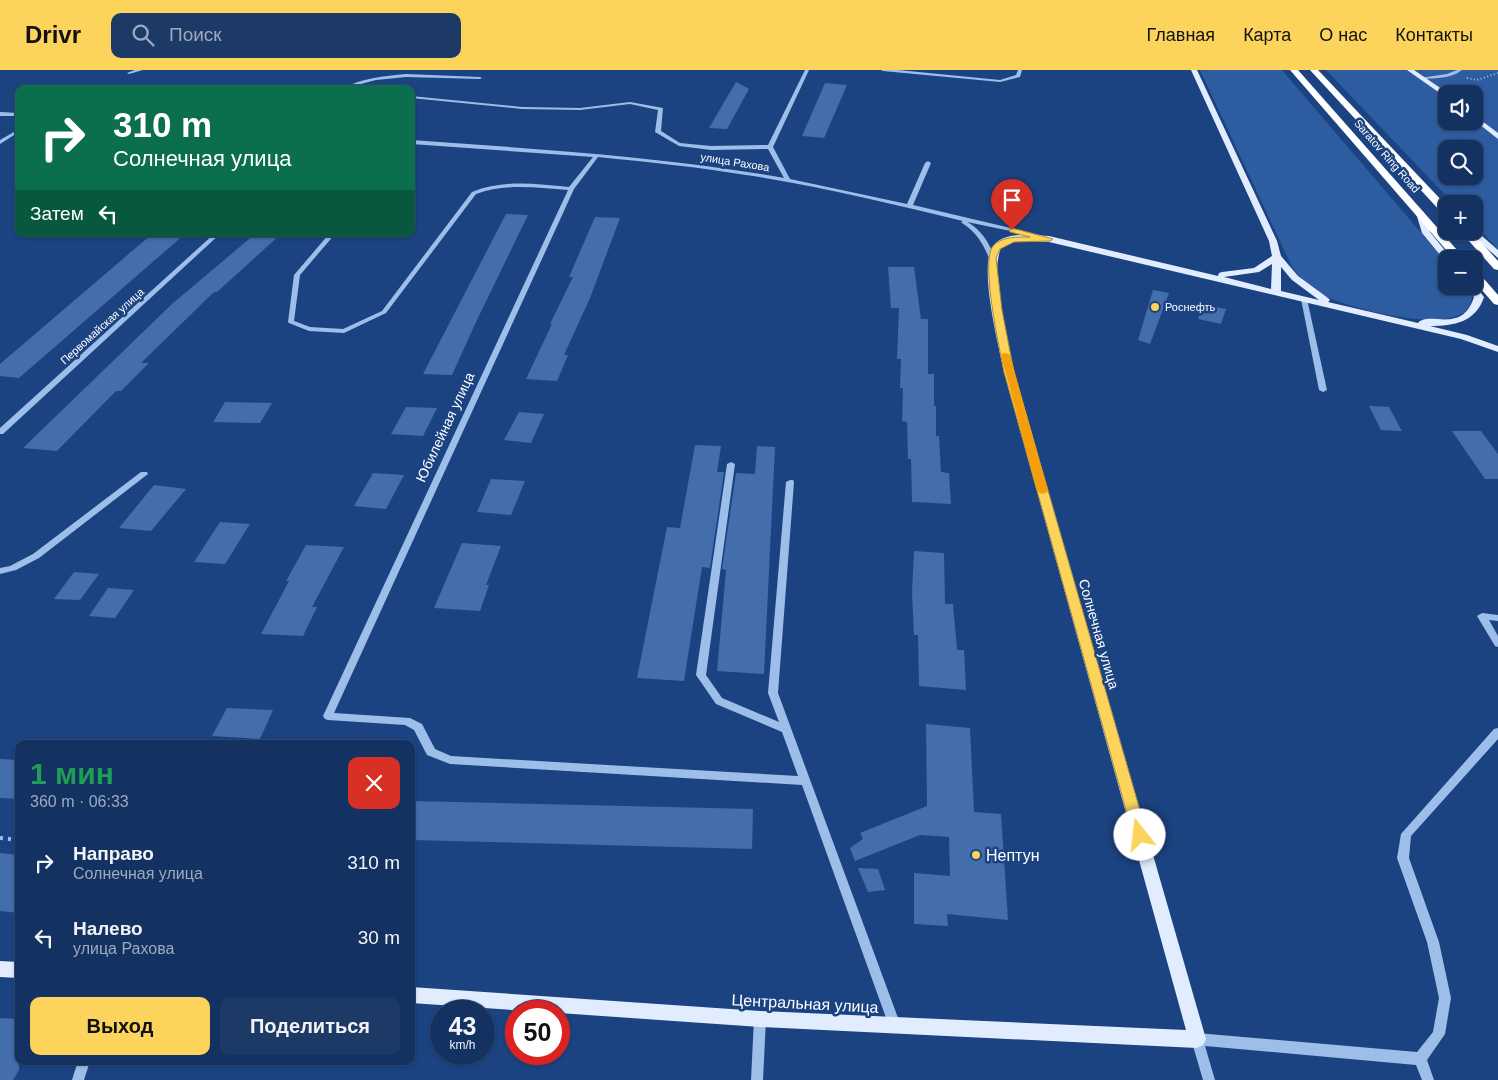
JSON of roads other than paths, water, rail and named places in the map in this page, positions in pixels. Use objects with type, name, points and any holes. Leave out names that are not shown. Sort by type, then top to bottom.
[{"type":"highway","name":"Saratov Ring Road","points":[[1294,70],[1452,250]]},
{"type":"highway","name":"Saratov Ring Road","points":[[1314,70],[1438,202]]},
{"type":"highway","points":[[1473,240],[1498,267]]},
{"type":"highway","points":[[1483,284],[1498,302]]},
{"type":"main road","points":[[1194,70],[1273,241],[1277,257],[1276,292]]},
{"type":"main road","points":[[1410,70],[1438,89]]},
{"type":"main road","points":[[1483,124],[1498,137]]},
{"type":"main road","points":[[1420,213],[1426,232],[1441,250]]},
{"type":"main road","points":[[992,258],[996,248],[1003,243],[1028,238],[1050,239],[1464,337],[1498,349]]},
{"type":"main road","points":[[1481,240],[1498,255]]},
{"type":"main road","points":[[1202,274],[1247,273],[1264,267],[1277,257]]},
{"type":"main road","points":[[1277,257],[1295,278],[1310,291],[1343,308]]},
{"type":"main road","name":"Солнечная улица","points":[[992,258],[997,310],[1009,372],[1197,1038]]},
{"type":"main road","points":[[1388,319],[1435,323],[1463,318],[1477,308],[1478,295]]},
{"type":"main road","points":[[0,969],[15,970]]},
{"type":"main road","name":"Центральная улица","points":[[415,994],[760,1019],[1197,1038]]},
{"type":"street","points":[[129,73],[141,70]]},
{"type":"street","points":[[770,147],[807,70]]},
{"type":"street","points":[[883,70],[1000,81],[1018,76],[1020,70]]},
{"type":"street","points":[[1422,78],[1446,75],[1460,70]]},
{"type":"street","points":[[354,85],[390,77],[419,75],[480,78]]},
{"type":"street","points":[[415,97],[522,108],[580,109],[630,103],[660,109],[658,132],[679,144],[712,148],[770,147]]},
{"type":"street","points":[[0,114],[15,115]]},
{"type":"street","points":[[0,142],[15,133]]},
{"type":"street","name":"улица Рахова","points":[[415,142],[597,155],[706,167],[788,180],[1050,239]]},
{"type":"street","points":[[770,147],[788,180]]},
{"type":"street","name":"Юбилейная улица","points":[[328,716],[571,189],[597,155]]},
{"type":"street","points":[[909,207],[928,163]]},
{"type":"street","points":[[329,237],[297,275],[291,322],[310,329],[344,331],[384,312],[474,194],[484,188],[509,185],[571,189]]},
{"type":"street","points":[[957,218],[979,232],[986,241],[992,258]]},
{"type":"street","name":"Первомайская улица","points":[[0,432],[214,237]]},
{"type":"street","points":[[1304,299],[1323,390]]},
{"type":"street","points":[[731,464],[701,675],[719,701],[785,729]]},
{"type":"street","points":[[0,571],[12,568],[36,556],[144,474]]},
{"type":"street","points":[[790,482],[773,693],[895,1026]]},
{"type":"street","points":[[1498,618],[1482,616],[1498,644]]},
{"type":"street","points":[[328,716],[406,721],[418,727],[431,752],[450,760],[804,781]]},
{"type":"street","points":[[1420,1059],[1439,1034],[1445,998],[1433,942],[1403,858],[1406,834],[1498,732]]},
{"type":"street","points":[[757,1080],[760,1019]]},
{"type":"street","points":[[1197,1038],[1420,1059]]},
{"type":"street","name":"Солнечная улица","points":[[1197,1038],[1209,1080]]},
{"type":"street","points":[[1420,1059],[1428,1080]]},
{"type":"street","points":[[78,1080],[83,1065]]},
{"type":"place","name":"Роснефть","points":[[1155,307]]},
{"type":"place","name":"Нептун","points":[[976,855]]}]
